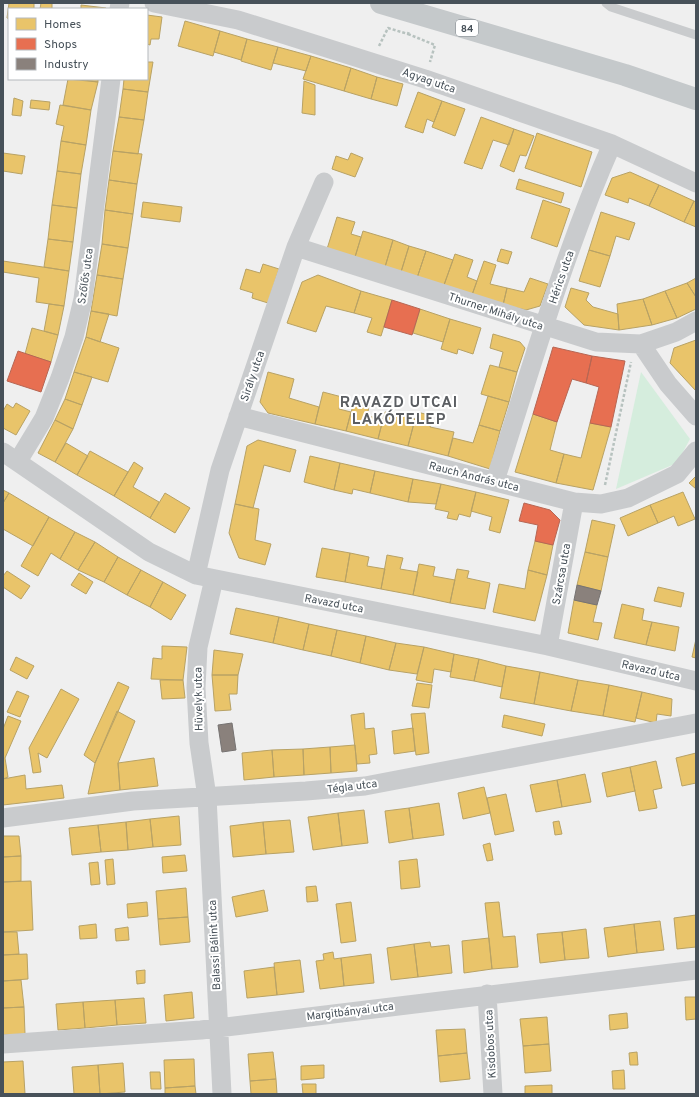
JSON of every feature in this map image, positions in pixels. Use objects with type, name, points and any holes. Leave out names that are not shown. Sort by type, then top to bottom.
[{"type":"main road","name":"84","points":[[381,3],[625,75],[696,99]]},
{"type":"street","name":"Agyag utca","points":[[154,3],[238,20],[426,78],[612,144],[696,183]]},
{"type":"street","name":"Szőlős utca","points":[[11,457],[44,418],[74,337],[83,299],[110,80]]},
{"type":"street","name":"Hérics utca","points":[[495,481],[544,326],[589,198],[612,144]]},
{"type":"street","name":"Sirály utca","points":[[196,575],[220,470],[296,248],[324,182]]},
{"type":"street","name":"Thurner Mihály utca","points":[[296,248],[596,342],[638,344],[676,332],[696,322]]},
{"type":"street","points":[[638,344],[668,384],[696,416]]},
{"type":"street","name":"Rauch András utca","points":[[238,416],[574,502],[601,504],[628,498],[677,474],[696,451]]},
{"type":"street","name":"Ravazd utca","points":[[11,457],[149,552],[196,575],[548,646],[696,681]]},
{"type":"street","name":"Szárcsa utca","points":[[548,646],[574,502]]},
{"type":"street","name":"Hüvelyk utca","points":[[207,797],[199,743],[196,688],[198,646],[214,579]]},
{"type":"street","name":"Tégla utca","points":[[3,818],[133,801],[306,792],[365,786],[696,723]]},
{"type":"street","name":"Balassi Bálint utca","points":[[207,797],[222,1094]]},
{"type":"street","name":"Margitbányai utca","points":[[3,1044],[219,1028],[487,994],[696,970]]},
{"type":"street","name":"Kisdobos utca","points":[[487,994],[493,1094]]},
{"type":"lane","points":[[606,3],[616,8],[696,35]]},
{"type":"path","points":[[408,34],[410,25]]},
{"type":"path","points":[[372,61],[388,28],[408,34],[435,44],[426,78]]},
{"type":"path","points":[[605,485],[638,344]]},
{"type":"green space","points":[[641,372],[690,439],[677,463],[616,489]]},
{"type":"building: Homes","points":[[9,3],[34,3],[34,8],[8,8]]},
{"type":"building: Homes","points":[[41,3],[52,3],[52,8],[40,8]]},
{"type":"building: Homes","points":[[81,5],[106,8],[81,8]]},
{"type":"building: Homes","points":[[148,15],[162,17],[159,39],[151,39],[150,45],[148,44]]},
{"type":"building: Homes","points":[[185,21],[220,31],[213,56],[178,46]]},
{"type":"building: Homes","points":[[220,31],[247,39],[241,60],[214,52]]},
{"type":"building: Homes","points":[[247,39],[278,47],[271,70],[241,61]]},
{"type":"building: Homes","points":[[278,47],[311,56],[306,71],[273,63]]},
{"type":"building: Homes","points":[[311,56],[351,68],[344,91],[303,79]]},
{"type":"building: Homes","points":[[148,62],[153,62],[148,92],[123,89],[124,80],[148,80]]},
{"type":"building: Homes","points":[[351,68],[377,77],[371,99],[344,91]]},
{"type":"building: Homes","points":[[377,77],[403,84],[397,106],[371,99]]},
{"type":"building: Homes","points":[[68,80],[98,82],[91,110],[63,105]]},
{"type":"building: Homes","points":[[84,80],[98,80],[98,82]]},
{"type":"building: Homes","points":[[304,81],[315,85],[315,115],[302,113]]},
{"type":"building: Homes","points":[[123,89],[148,92],[144,120],[119,117]]},
{"type":"building: Homes","points":[[418,92],[442,101],[434,122],[427,119],[423,133],[405,127]]},
{"type":"building: Homes","points":[[14,98],[23,101],[21,116],[12,115]]},
{"type":"building: Homes","points":[[31,100],[50,102],[49,110],[30,108]]},
{"type":"building: Homes","points":[[442,101],[465,109],[455,136],[432,127]]},
{"type":"building: Homes","points":[[60,105],[91,110],[86,145],[61,141],[64,126],[56,124]]},
{"type":"building: Homes","points":[[119,117],[144,120],[138,154],[113,151]]},
{"type":"building: Homes","points":[[481,117],[514,129],[509,145],[493,140],[482,169],[464,163]]},
{"type":"building: Homes","points":[[514,129],[534,136],[526,156],[520,155],[514,172],[500,166]]},
{"type":"building: Homes","points":[[537,133],[592,152],[581,187],[525,168]]},
{"type":"building: Homes","points":[[61,141],[86,145],[81,174],[57,171]]},
{"type":"building: Homes","points":[[113,151],[142,154],[137,184],[109,180]]},
{"type":"building: Homes","points":[[3,153],[25,156],[22,174],[3,171]]},
{"type":"building: Homes","points":[[351,153],[363,158],[355,177],[332,169],[336,156],[348,160]]},
{"type":"building: Homes","points":[[57,171],[81,174],[77,208],[52,205]]},
{"type":"building: Homes","points":[[630,172],[659,185],[649,206],[629,198],[628,203],[605,195],[612,178]]},
{"type":"building: Homes","points":[[519,179],[564,193],[561,203],[516,189]]},
{"type":"building: Homes","points":[[109,180],[137,184],[133,214],[105,210]]},
{"type":"building: Homes","points":[[659,185],[694,201],[684,222],[649,206]]},
{"type":"building: Homes","points":[[543,200],[570,209],[557,247],[531,238]]},
{"type":"building: Homes","points":[[694,201],[696,202],[696,227],[684,222]]},
{"type":"building: Homes","points":[[143,202],[182,207],[180,222],[141,217]]},
{"type":"building: Homes","points":[[52,205],[77,208],[73,242],[48,239]]},
{"type":"building: Homes","points":[[105,210],[133,214],[128,248],[102,244]]},
{"type":"building: Homes","points":[[601,212],[635,223],[629,240],[616,236],[610,256],[589,250]]},
{"type":"building: Homes","points":[[337,217],[355,222],[351,234],[361,237],[355,257],[327,249]]},
{"type":"building: Homes","points":[[363,231],[393,240],[385,267],[355,257]]},
{"type":"building: Homes","points":[[48,239],[73,242],[69,271],[44,267]]},
{"type":"building: Homes","points":[[393,240],[409,246],[401,272],[385,267]]},
{"type":"building: Homes","points":[[102,244],[128,248],[123,279],[97,275]]},
{"type":"building: Homes","points":[[409,246],[426,251],[417,278],[401,272]]},
{"type":"building: Homes","points":[[501,249],[512,252],[508,264],[497,261]]},
{"type":"building: Homes","points":[[589,250],[610,256],[600,287],[579,281]]},
{"type":"building: Homes","points":[[426,251],[453,260],[444,285],[417,278]]},
{"type":"building: Homes","points":[[455,254],[473,260],[467,277],[477,281],[472,295],[444,285]]},
{"type":"building: Homes","points":[[3,261],[69,271],[64,306],[36,302],[39,278],[3,272]]},
{"type":"building: Homes","points":[[484,261],[496,265],[490,284],[507,288],[503,305],[472,295]]},
{"type":"building: Homes","points":[[263,264],[279,269],[268,303],[252,298],[253,293],[240,289],[246,269],[260,273]]},
{"type":"building: Homes","points":[[97,275],[123,279],[117,316],[91,311]]},
{"type":"building: Homes","points":[[318,275],[361,291],[354,313],[326,306],[316,332],[287,323],[302,282]]},
{"type":"building: Homes","points":[[530,278],[548,284],[540,306],[526,310],[503,305],[507,288],[524,292]]},
{"type":"building: Homes","points":[[696,278],[696,297],[687,283]]},
{"type":"building: Homes","points":[[687,283],[696,297],[696,309],[677,318],[665,291]]},
{"type":"building: Homes","points":[[571,288],[589,293],[586,300],[593,307],[618,314],[619,330],[584,325],[565,307]]},
{"type":"building: Homes","points":[[361,291],[392,300],[381,336],[367,332],[372,318],[354,313]]},
{"type":"building: Homes","points":[[665,291],[677,318],[652,325],[643,299]]},
{"type":"building: Homes","points":[[643,299],[652,325],[619,330],[617,304]]},
{"type":"building: Homes","points":[[49,304],[64,306],[58,335],[44,331]]},
{"type":"building: Homes","points":[[420,309],[450,319],[443,342],[413,333]]},
{"type":"building: Homes","points":[[91,311],[109,314],[100,342],[86,337]]},
{"type":"building: Homes","points":[[450,319],[481,328],[473,354],[458,349],[457,354],[441,349]]},
{"type":"building: Homes","points":[[32,328],[58,335],[51,362],[25,354]]},
{"type":"building: Homes","points":[[493,334],[520,342],[525,348],[517,372],[499,367],[503,352],[490,348]]},
{"type":"building: Homes","points":[[86,337],[119,348],[108,382],[74,372]]},
{"type":"building: Homes","points":[[696,340],[696,391],[670,363],[674,348]]},
{"type":"building: Homes","points":[[490,365],[517,372],[509,402],[481,394]]},
{"type":"building: Homes","points":[[74,372],[92,377],[82,405],[65,399]]},
{"type":"building: Homes","points":[[268,372],[294,379],[289,398],[319,407],[315,424],[268,413],[260,402]]},
{"type":"building: Homes","points":[[323,392],[342,397],[339,409],[351,412],[346,431],[315,424]]},
{"type":"building: Homes","points":[[488,396],[509,402],[500,431],[479,425]]},
{"type":"building: Homes","points":[[355,398],[370,402],[367,416],[383,419],[378,439],[346,431]]},
{"type":"building: Homes","points":[[65,399],[82,405],[73,429],[55,420]]},
{"type":"building: Homes","points":[[16,403],[30,411],[16,435],[3,428],[3,411],[7,404],[13,408]]},
{"type":"building: Homes","points":[[385,412],[415,419],[408,446],[378,439]]},
{"type":"building: Homes","points":[[417,412],[433,416],[430,427],[454,432],[448,456],[408,446]]},
{"type":"building: Homes","points":[[533,414],[557,422],[550,450],[564,454],[556,483],[515,472]]},
{"type":"building: Homes","points":[[55,420],[73,429],[55,462],[38,453]]},
{"type":"building: Homes","points":[[590,423],[611,427],[593,490],[556,483],[564,454],[581,458]]},
{"type":"building: Homes","points":[[479,425],[500,431],[490,469],[448,456],[453,438],[473,443]]},
{"type":"building: Homes","points":[[258,440],[296,450],[290,472],[264,465],[253,508],[235,504],[247,446]]},
{"type":"building: Homes","points":[[66,443],[88,456],[77,475],[55,462]]},
{"type":"building: Homes","points":[[90,451],[128,472],[114,496],[77,475]]},
{"type":"building: Homes","points":[[310,456],[340,463],[334,490],[304,482]]},
{"type":"building: Homes","points":[[134,462],[143,468],[133,487],[159,502],[150,518],[114,496]]},
{"type":"building: Homes","points":[[340,463],[375,471],[370,493],[353,489],[352,494],[334,490]]},
{"type":"building: Homes","points":[[375,471],[413,479],[408,502],[370,493]]},
{"type":"building: Homes","points":[[696,476],[696,489],[689,483]]},
{"type":"building: Homes","points":[[413,479],[441,484],[436,504],[408,502]]},
{"type":"building: Homes","points":[[441,484],[476,492],[470,517],[459,514],[457,520],[447,518],[449,512],[435,509]]},
{"type":"building: Homes","points":[[3,490],[9,493],[3,503]]},
{"type":"building: Homes","points":[[476,492],[509,500],[500,533],[489,530],[492,517],[471,511]]},
{"type":"building: Homes","points":[[683,492],[695,519],[678,526],[674,516],[658,523],[650,505]]},
{"type":"building: Homes","points":[[9,493],[49,517],[33,546],[3,529],[3,503]]},
{"type":"building: Homes","points":[[165,493],[190,508],[175,533],[150,518]]},
{"type":"building: Homes","points":[[235,504],[259,509],[255,540],[271,544],[265,565],[239,558],[229,533]]},
{"type":"building: Homes","points":[[650,505],[658,523],[628,536],[620,518]]},
{"type":"building: Homes","points":[[49,517],[75,532],[60,559],[51,553],[38,576],[21,566]]},
{"type":"building: Homes","points":[[592,520],[615,525],[608,557],[585,552]]},
{"type":"building: Homes","points":[[75,532],[95,542],[78,570],[60,559]]},
{"type":"building: Homes","points":[[535,541],[553,545],[547,575],[528,570]]},
{"type":"building: Homes","points":[[95,542],[118,557],[104,582],[78,570]]},
{"type":"building: Homes","points":[[322,548],[350,553],[345,582],[316,577]]},
{"type":"building: Homes","points":[[585,552],[608,557],[601,591],[577,585]]},
{"type":"building: Homes","points":[[350,553],[369,557],[367,566],[385,569],[381,589],[345,582]]},
{"type":"building: Homes","points":[[387,555],[403,558],[400,569],[418,572],[413,595],[381,589]]},
{"type":"building: Homes","points":[[118,557],[141,570],[127,595],[104,582]]},
{"type":"building: Homes","points":[[419,564],[435,567],[433,576],[455,580],[450,603],[413,595]]},
{"type":"building: Homes","points":[[457,569],[469,571],[467,578],[490,583],[485,609],[450,603]]},
{"type":"building: Homes","points":[[141,570],[163,582],[150,607],[127,595]]},
{"type":"building: Homes","points":[[528,570],[547,575],[535,621],[493,612],[499,584],[525,589]]},
{"type":"building: Homes","points":[[7,571],[30,586],[21,599],[3,587],[3,576]]},
{"type":"building: Homes","points":[[79,573],[93,582],[86,594],[71,585]]},
{"type":"building: Homes","points":[[163,582],[186,595],[171,620],[150,607]]},
{"type":"building: Homes","points":[[658,587],[684,593],[681,607],[654,601]]},
{"type":"building: Homes","points":[[574,600],[597,605],[593,622],[602,623],[598,640],[568,633]]},
{"type":"building: Homes","points":[[622,604],[644,609],[642,620],[652,622],[646,645],[614,638]]},
{"type":"building: Homes","points":[[236,608],[279,617],[273,643],[230,634]]},
{"type":"building: Homes","points":[[279,617],[309,624],[303,650],[273,643]]},
{"type":"building: Homes","points":[[652,622],[679,627],[675,651],[646,645]]},
{"type":"building: Homes","points":[[309,624],[337,630],[331,656],[303,650]]},
{"type":"building: Homes","points":[[337,630],[366,636],[360,663],[331,656]]},
{"type":"building: Homes","points":[[366,636],[396,643],[389,670],[360,663]]},
{"type":"building: Homes","points":[[696,639],[696,658],[692,657]]},
{"type":"building: Homes","points":[[396,643],[424,647],[417,674],[389,670]]},
{"type":"building: Homes","points":[[162,646],[187,647],[183,680],[151,679],[153,658],[162,659]]},
{"type":"building: Homes","points":[[424,647],[454,654],[451,672],[434,669],[432,683],[416,680]]},
{"type":"building: Homes","points":[[214,650],[243,654],[238,675],[212,675]]},
{"type":"building: Homes","points":[[454,654],[479,659],[474,681],[450,677]]},
{"type":"building: Homes","points":[[16,657],[34,666],[27,679],[10,670]]},
{"type":"building: Homes","points":[[479,659],[506,666],[502,687],[474,681]]},
{"type":"building: Homes","points":[[506,666],[540,672],[534,704],[500,698]]},
{"type":"building: Homes","points":[[540,672],[578,680],[571,711],[534,704]]},
{"type":"building: Homes","points":[[212,675],[238,675],[237,694],[229,694],[231,710],[215,711]]},
{"type":"building: Homes","points":[[160,680],[183,680],[185,698],[162,699]]},
{"type":"building: Homes","points":[[578,680],[609,685],[603,716],[571,711]]},
{"type":"building: Homes","points":[[118,682],[129,687],[95,763],[84,755]]},
{"type":"building: Homes","points":[[417,683],[432,685],[429,708],[412,706]]},
{"type":"building: Homes","points":[[609,685],[642,692],[635,722],[603,716]]},
{"type":"building: Homes","points":[[61,689],[79,699],[47,758],[38,753],[41,772],[33,773],[29,748]]},
{"type":"building: Homes","points":[[17,691],[29,696],[20,717],[7,712]]},
{"type":"building: Homes","points":[[642,692],[672,699],[671,716],[657,714],[656,723],[636,718]]},
{"type":"building: Homes","points":[[117,711],[135,721],[118,763],[120,790],[88,794],[95,763]]},
{"type":"building: Homes","points":[[364,713],[365,729],[374,728],[377,754],[369,755],[370,763],[357,764],[351,715]]},
{"type":"building: Homes","points":[[425,713],[429,753],[416,755],[411,714]]},
{"type":"building: Homes","points":[[504,715],[545,724],[542,736],[502,727]]},
{"type":"building: Homes","points":[[8,716],[21,721],[5,758],[8,777],[3,779],[3,729]]},
{"type":"building: Homes","points":[[413,728],[415,751],[394,754],[392,731]]},
{"type":"building: Homes","points":[[355,745],[357,771],[331,773],[330,747]]},
{"type":"building: Homes","points":[[330,747],[331,773],[304,775],[303,749]]},
{"type":"building: Homes","points":[[303,749],[304,775],[274,777],[272,750]]},
{"type":"building: Homes","points":[[272,750],[274,777],[244,780],[242,753]]},
{"type":"building: Homes","points":[[696,753],[696,783],[682,786],[676,758]]},
{"type":"building: Homes","points":[[154,758],[158,786],[120,790],[118,763]]},
{"type":"building: Homes","points":[[656,761],[662,788],[653,790],[657,808],[639,811],[630,767]]},
{"type":"building: Homes","points":[[630,767],[635,791],[607,797],[602,773]]},
{"type":"building: Homes","points":[[585,774],[591,802],[562,807],[557,780]]},
{"type":"building: Homes","points":[[25,775],[26,789],[62,785],[64,798],[3,805],[3,779]]},
{"type":"building: Homes","points":[[557,780],[562,807],[536,812],[530,785]]},
{"type":"building: Homes","points":[[484,787],[490,813],[463,819],[458,793]]},
{"type":"building: Homes","points":[[506,794],[514,831],[495,835],[487,798]]},
{"type":"building: Homes","points":[[439,803],[444,835],[413,839],[409,808]]},
{"type":"building: Homes","points":[[409,808],[413,839],[389,843],[385,811]]},
{"type":"building: Homes","points":[[364,810],[368,843],[342,846],[338,813]]},
{"type":"building: Homes","points":[[338,813],[342,846],[313,850],[308,817]]},
{"type":"building: Homes","points":[[179,816],[181,845],[153,847],[150,819]]},
{"type":"building: Homes","points":[[150,819],[153,847],[128,850],[126,822]]},
{"type":"building: Homes","points":[[290,820],[294,852],[266,854],[263,822]]},
{"type":"building: Homes","points":[[559,821],[562,834],[555,835],[553,822]]},
{"type":"building: Homes","points":[[126,822],[128,850],[101,852],[98,825]]},
{"type":"building: Homes","points":[[263,822],[266,854],[233,857],[230,826]]},
{"type":"building: Homes","points":[[98,825],[101,852],[72,855],[69,828]]},
{"type":"building: Homes","points":[[3,836],[19,836],[21,856],[3,857]]},
{"type":"building: Homes","points":[[490,843],[493,860],[487,861],[483,845]]},
{"type":"building: Homes","points":[[185,855],[187,871],[163,873],[162,857]]},
{"type":"building: Homes","points":[[21,856],[21,881],[3,882],[3,857]]},
{"type":"building: Homes","points":[[113,859],[115,884],[107,885],[105,860]]},
{"type":"building: Homes","points":[[417,859],[420,887],[401,889],[399,861]]},
{"type":"building: Homes","points":[[98,862],[100,884],[91,885],[89,863]]},
{"type":"building: Homes","points":[[31,881],[33,930],[3,932],[3,882]]},
{"type":"building: Homes","points":[[316,886],[318,901],[307,902],[306,887]]},
{"type":"building: Homes","points":[[186,888],[188,917],[158,919],[156,891]]},
{"type":"building: Homes","points":[[264,890],[268,911],[236,917],[232,897]]},
{"type":"building: Homes","points":[[147,902],[148,916],[128,918],[127,904]]},
{"type":"building: Homes","points":[[351,902],[356,941],[341,943],[336,904]]},
{"type":"building: Homes","points":[[499,902],[503,937],[515,936],[518,967],[492,969],[485,903]]},
{"type":"building: Homes","points":[[696,915],[696,947],[677,949],[674,918]]},
{"type":"building: Homes","points":[[188,917],[190,942],[160,945],[158,919]]},
{"type":"building: Homes","points":[[660,921],[664,950],[637,953],[634,924]]},
{"type":"building: Homes","points":[[96,924],[97,938],[80,939],[79,926]]},
{"type":"building: Homes","points":[[634,924],[637,953],[608,957],[604,928]]},
{"type":"building: Homes","points":[[128,927],[129,940],[116,941],[115,929]]},
{"type":"building: Homes","points":[[586,929],[589,958],[565,960],[562,932]]},
{"type":"building: Homes","points":[[3,932],[17,932],[19,954],[3,955]]},
{"type":"building: Homes","points":[[562,932],[565,960],[540,963],[537,934]]},
{"type":"building: Homes","points":[[489,938],[492,969],[464,973],[462,941]]},
{"type":"building: Homes","points":[[430,942],[431,947],[449,945],[452,973],[418,977],[414,944]]},
{"type":"building: Homes","points":[[414,944],[418,977],[391,980],[387,948]]},
{"type":"building: Homes","points":[[333,952],[334,959],[341,958],[344,986],[320,989],[316,961],[324,960],[323,954]]},
{"type":"building: Homes","points":[[27,954],[28,979],[3,981],[3,955]]},
{"type":"building: Homes","points":[[371,954],[374,983],[344,986],[341,958]]},
{"type":"building: Homes","points":[[300,960],[304,992],[277,995],[274,963]]},
{"type":"building: Homes","points":[[274,967],[277,995],[247,998],[244,971]]},
{"type":"building: Homes","points":[[145,970],[145,983],[137,984],[136,971]]},
{"type":"building: Homes","points":[[21,980],[24,1007],[3,1008],[3,981]]},
{"type":"building: Homes","points":[[192,992],[194,1018],[166,1021],[164,995]]},
{"type":"building: Homes","points":[[685,997],[696,997],[696,1019],[686,1020]]},
{"type":"building: Homes","points":[[144,998],[146,1023],[117,1025],[115,1000]]},
{"type":"building: Homes","points":[[115,1000],[117,1025],[85,1028],[83,1002]]},
{"type":"building: Homes","points":[[83,1002],[85,1028],[58,1030],[56,1004]]},
{"type":"building: Homes","points":[[24,1007],[25,1034],[3,1035],[3,1008]]},
{"type":"building: Homes","points":[[627,1013],[628,1028],[610,1030],[609,1015]]},
{"type":"building: Homes","points":[[547,1017],[549,1044],[523,1046],[520,1019]]},
{"type":"building: Homes","points":[[465,1029],[467,1053],[438,1056],[436,1030]]},
{"type":"building: Homes","points":[[549,1044],[551,1071],[525,1073],[523,1046]]},
{"type":"building: Homes","points":[[273,1052],[276,1079],[250,1081],[248,1054]]},
{"type":"building: Homes","points":[[637,1052],[638,1065],[630,1065],[629,1053]]},
{"type":"building: Homes","points":[[467,1053],[470,1079],[440,1082],[438,1056]]},
{"type":"building: Homes","points":[[194,1059],[195,1086],[165,1088],[164,1060]]},
{"type":"building: Homes","points":[[23,1061],[25,1094],[3,1094],[3,1062]]},
{"type":"building: Homes","points":[[123,1063],[125,1092],[100,1094],[98,1065]]},
{"type":"building: Homes","points":[[98,1065],[100,1094],[74,1094],[72,1067]]},
{"type":"building: Homes","points":[[324,1065],[324,1078],[301,1080],[301,1066]]},
{"type":"building: Homes","points":[[624,1070],[625,1089],[613,1089],[612,1071]]},
{"type":"building: Homes","points":[[150,1072],[160,1072],[161,1089],[151,1089]]},
{"type":"building: Homes","points":[[276,1079],[277,1094],[251,1094],[250,1081]]},
{"type":"building: Homes","points":[[302,1084],[316,1084],[316,1094],[303,1094]]},
{"type":"building: Homes","points":[[552,1085],[552,1094],[525,1094],[525,1086]]},
{"type":"building: Homes","points":[[195,1086],[196,1094],[165,1094],[165,1088]]},
{"type":"building: Shops","points":[[392,300],[420,309],[412,335],[384,327]]},
{"type":"building: Shops","points":[[553,347],[592,356],[586,383],[572,379],[557,422],[533,414]]},
{"type":"building: Shops","points":[[18,351],[51,362],[41,392],[7,381]]},
{"type":"building: Shops","points":[[592,356],[625,361],[611,427],[590,423],[599,387],[586,383]]},
{"type":"building: Shops","points":[[524,503],[550,510],[560,520],[553,545],[535,541],[538,525],[519,521]]},
{"type":"building: Industry","points":[[577,585],[601,591],[597,605],[574,600]]},
{"type":"building: Industry","points":[[232,723],[236,750],[222,752],[218,725]]},
{"type":"district","name":"RAVAZD UTCAI LAKÓTELEP","points":[[399,410]]}]
